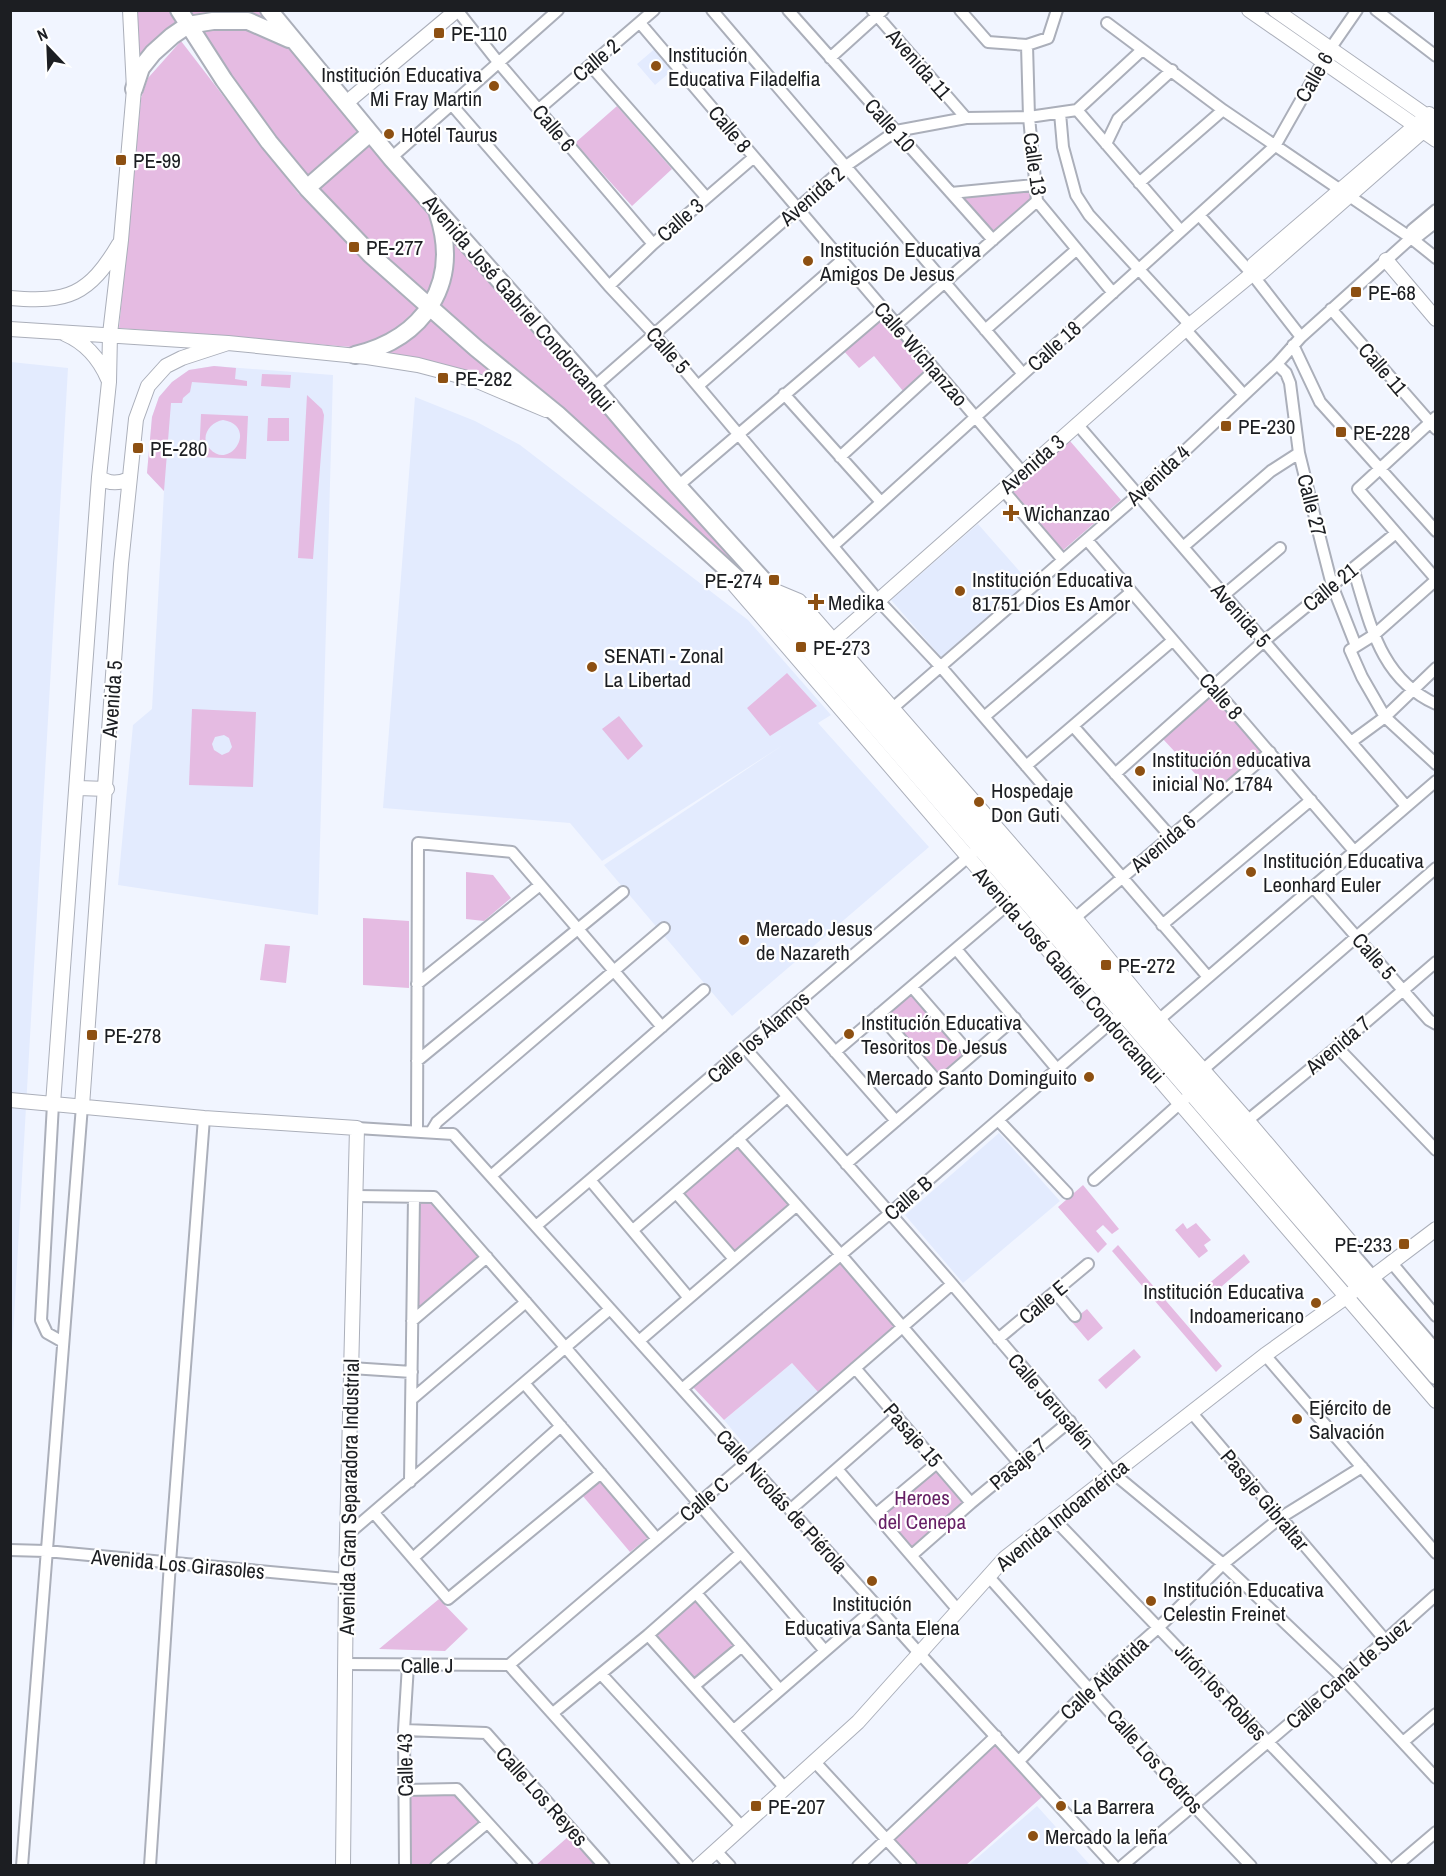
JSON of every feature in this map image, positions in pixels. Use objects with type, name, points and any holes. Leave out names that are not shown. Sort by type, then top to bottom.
[{"type":"highway","name":"Avenida José Gabriel Condorcanqui","points":[[269,10],[391,158],[594,387],[678,486],[775,591],[1065,926],[1122,1012],[1193,1086],[1363,1284],[1436,1353]]},
{"type":"highway","points":[[134,89],[141,68],[153,53],[172,36],[183,18],[248,21],[297,44]]},
{"type":"highway","name":"Avenida José Gabriel Condorcanqui","points":[[183,18],[230,89],[269,142],[307,188],[371,255],[476,348],[557,414],[787,624],[825,648]]},
{"type":"highway","points":[[307,188],[370,133]]},
{"type":"highway","points":[[355,355],[377,350],[397,339],[415,325],[429,307],[440,284],[445,258],[444,232],[436,208]]},
{"type":"highway","name":"Avenida José Gabriel Condorcanqui","points":[[884,716],[974,852],[1014,900],[1065,926]]},
{"type":"highway","name":"Avenida José Gabriel Condorcanqui","points":[[1122,1012],[1155,1023],[1193,1086],[1243,1123],[1363,1284],[1436,1376]]},
{"type":"street","name":"Avenida 5","points":[[53,1104],[78,788],[99,477],[109,382],[110,334],[134,89],[130,10]]},
{"type":"street","name":"Calle 6","points":[[457,10],[498,62],[653,244]]},
{"type":"street","points":[[346,103],[457,10]]},
{"type":"street","points":[[391,158],[558,10]]},
{"type":"street","name":"Calle 2","points":[[539,109],[654,10]]},
{"type":"street","points":[[712,10],[1023,374]]},
{"type":"street","name":"Calle 10","points":[[788,10],[993,240]]},
{"type":"street","points":[[960,10],[988,42],[1027,45],[1048,38],[1057,10]]},
{"type":"street","points":[[1249,10],[1327,55],[1429,121],[1436,140]]},
{"type":"street","points":[[1275,10],[1327,55]]},
{"type":"street","name":"Calle 6","points":[[1275,146],[1327,55],[1357,10]]},
{"type":"street","points":[[1376,10],[1436,56]]},
{"type":"street","points":[[830,58],[877,12]]},
{"type":"street","name":"Avenida 11","points":[[877,12],[966,118]]},
{"type":"street","name":"Calle 8","points":[[640,23],[796,209]]},
{"type":"street","points":[[1107,23],[1222,110],[1411,237],[1436,258]]},
{"type":"street","name":"Calle 13","points":[[1027,45],[1029,117],[1037,201],[1113,293]]},
{"type":"street","points":[[1142,50],[1077,110],[1181,231]]},
{"type":"street","points":[[590,65],[706,198]]},
{"type":"street","points":[[1106,144],[1118,119],[1172,70]]},
{"type":"street","name":"Calle 5","points":[[452,105],[609,286],[654,334],[878,600],[941,667],[1208,977]]},
{"type":"street","name":"Avenida 2","points":[[594,387],[846,166],[896,131],[966,118],[1029,117],[1077,110]]},
{"type":"street","points":[[1139,183],[1222,110]]},
{"type":"street","points":[[1060,113],[1063,147],[1076,195],[1089,215],[1140,269],[1244,394]]},
{"type":"street","name":"Avenida 3","points":[[825,648],[1187,327],[1252,274],[1261,273],[1344,194],[1429,121]]},
{"type":"street","name":"Calle 18","points":[[833,546],[1275,146]]},
{"type":"street","name":"Calle 3","points":[[609,286],[653,244],[754,157]]},
{"type":"street","points":[[951,193],[1034,185]]},
{"type":"street","points":[[896,325],[1037,201]]},
{"type":"street","name":"Calle Wichanzao","points":[[796,209],[1023,472]]},
{"type":"street","points":[[1411,237],[1412,230],[1436,210]]},
{"type":"street","points":[[1199,215],[1252,274],[1297,341],[1320,402],[1436,531]]},
{"type":"street","points":[[1411,237],[1418,237],[1436,222]]},
{"type":"street","name":"Avenida 4","points":[[884,716],[1138,495],[1277,364],[1297,341],[1411,237]]},
{"type":"street","points":[[10,298],[35,300],[61,298],[84,287],[105,268],[121,240]]},
{"type":"street","points":[[985,330],[1076,250]]},
{"type":"street","points":[[1386,260],[1436,319]]},
{"type":"street","points":[[698,386],[841,261]]},
{"type":"street","name":"Calle 11","points":[[1331,309],[1434,423]]},
{"type":"street","points":[[678,486],[884,310]]},
{"type":"street","points":[[10,329],[110,334],[355,355],[418,365],[475,380],[557,414]]},
{"type":"street","points":[[60,332],[77,339],[91,351],[102,365],[109,382]]},
{"type":"street","name":"Avenida 5","points":[[82,1106],[129,479],[136,419],[148,386],[166,366],[182,358],[228,343]]},
{"type":"street","name":"Calle 27","points":[[1277,364],[1286,373],[1290,383],[1299,453],[1332,585],[1356,646],[1350,650],[1362,677],[1385,717]]},
{"type":"street","points":[[840,457],[935,370]]},
{"type":"street","points":[[784,394],[881,502]]},
{"type":"street","points":[[1356,646],[1374,635],[1436,580],[1358,489],[1434,423]]},
{"type":"street","name":"Avenida 5","points":[[1077,424],[1406,806]]},
{"type":"street","points":[[1183,547],[1271,471],[1299,453]]},
{"type":"street","points":[[99,477],[105,482],[114,483],[129,479]]},
{"type":"street","points":[[1003,490],[1063,560]]},
{"type":"street","name":"Calle 21","points":[[1115,774],[1264,641],[1396,533]]},
{"type":"street","name":"Calle 8","points":[[1087,540],[1355,852]]},
{"type":"street","name":"Avenida José Gabriel Condorcanqui","points":[[705,547],[769,626],[974,852]]},
{"type":"street","points":[[1224,595],[1280,548]]},
{"type":"street","points":[[1353,568],[1374,635],[1390,669],[1412,690],[1436,704]]},
{"type":"street","points":[[984,717],[1131,592]]},
{"type":"street","points":[[1026,766],[1172,640]]},
{"type":"street","name":"Avenida José Gabriel Condorcanqui","points":[[825,648],[884,716]]},
{"type":"street","points":[[1351,742],[1385,717],[1436,668]]},
{"type":"street","points":[[1385,717],[1436,764]]},
{"type":"street","points":[[1073,726],[1171,837]]},
{"type":"street","name":"Avenida 6","points":[[1065,926],[1270,752]]},
{"type":"street","points":[[1155,1023],[1436,781]]},
{"type":"street","points":[[78,788],[106,789]]},
{"type":"street","points":[[1162,925],[1311,800]]},
{"type":"street","points":[[417,1131],[418,843],[512,852],[662,1027]]},
{"type":"street","name":"Calle los Álamos","points":[[536,1226],[974,852]]},
{"type":"street","points":[[1094,1180],[1357,936],[1436,868]]},
{"type":"street","points":[[417,984],[540,885]]},
{"type":"street","name":"Calle 5","points":[[1313,887],[1403,991],[1433,1019]]},
{"type":"street","points":[[417,1061],[623,892]]},
{"type":"street","points":[[835,1052],[1014,900]]},
{"type":"street","name":"Avenida José Gabriel Condorcanqui","points":[[1014,900],[1122,1012]]},
{"type":"street","name":"Avenida José Gabriel Condorcanqui","points":[[1065,926],[1155,1023]]},
{"type":"street","points":[[10,1100],[204,1118],[431,1132],[437,1122],[664,928]]},
{"type":"street","points":[[956,949],[1057,1069]]},
{"type":"street","name":"Avenida 7","points":[[1243,1123],[1337,1047],[1436,962]]},
{"type":"street","points":[[912,987],[971,1055]]},
{"type":"street","points":[[491,1176],[704,990]]},
{"type":"street","points":[[795,1006],[896,1121]]},
{"type":"street","name":"Calle B","points":[[682,1389],[890,1214],[1122,1012]]},
{"type":"street","points":[[879,1014],[939,1083]]},
{"type":"street","points":[[846,1164],[1015,1018]]},
{"type":"street","points":[[1337,1047],[1436,1150]]},
{"type":"street","name":"Calle Jerusalén","points":[[745,1048],[952,1284],[1113,1473],[1223,1564],[1343,1678],[1436,1778]]},
{"type":"street","points":[[633,1230],[788,1097]]},
{"type":"street","points":[[53,1104],[41,1320],[47,1333],[63,1342]]},
{"type":"street","points":[[22,1866],[82,1106]]},
{"type":"street","points":[[150,1866],[170,1563],[204,1118]]},
{"type":"street","points":[[998,1120],[1067,1193]]},
{"type":"street","name":"Avenida Gran Separadora Industrial","points":[[343,1866],[346,1580],[357,1128]]},
{"type":"street","name":"Calle Nicolás de Piérola","points":[[431,1132],[453,1134],[919,1653],[1114,1866]]},
{"type":"street","points":[[738,1139],[841,1255],[1019,1463]]},
{"type":"street","points":[[590,1180],[689,1298]]},
{"type":"street","points":[[676,1193],[734,1259]]},
{"type":"street","points":[[356,1196],[434,1197],[825,1651]]},
{"type":"street","points":[[410,1482],[414,1197]]},
{"type":"street","points":[[639,1341],[796,1206]]},
{"type":"street","name":"Avenida Indoamérica","points":[[699,1866],[858,1722],[1005,1558],[1265,1355],[1436,1229]]},
{"type":"street","points":[[412,1321],[487,1257]]},
{"type":"street","points":[[1391,1263],[1436,1316]]},
{"type":"street","name":"Calle E","points":[[998,1339],[1088,1264]]},
{"type":"street","name":"Calle C","points":[[509,1665],[952,1284]]},
{"type":"street","name":"Avenida José Gabriel Condorcanqui","points":[[1363,1284],[1436,1341]]},
{"type":"street","name":"Avenida José Gabriel Condorcanqui","points":[[1363,1284],[1436,1401]]},
{"type":"street","points":[[1055,1292],[1075,1316]]},
{"type":"street","points":[[412,1399],[526,1302]]},
{"type":"street","points":[[347,1536],[610,1309]]},
{"type":"street","points":[[1265,1355],[1436,1553]]},
{"type":"street","points":[[351,1368],[412,1372]]},
{"type":"street","name":"Pasaje 15","points":[[855,1368],[971,1503]]},
{"type":"street","points":[[524,1383],[657,1539]]},
{"type":"street","name":"Pasaje Gibraltar","points":[[1191,1412],[1386,1641]]},
{"type":"street","points":[[790,1510],[897,1416]]},
{"type":"street","name":"Pasaje 7","points":[[912,1555],[1070,1421]]},
{"type":"street","points":[[413,1558],[561,1426]]},
{"type":"street","points":[[876,1514],[937,1462]]},
{"type":"street","name":"Calle Atlántida","points":[[1019,1761],[1090,1688],[1159,1627],[1223,1564],[1280,1518],[1362,1467]]},
{"type":"street","points":[[837,1469],[958,1610]]},
{"type":"street","points":[[374,1513],[448,1599],[601,1473]]},
{"type":"street","name":"Jirón los Robles","points":[[1054,1519],[1388,1866]]},
{"type":"street","name":"Avenida Los Girasoles","points":[[10,1550],[46,1551],[346,1580]]},
{"type":"street","points":[[553,1713],[648,1635],[741,1552]]},
{"type":"street","name":"Calle Los Cedros","points":[[988,1576],[1193,1805],[1251,1866]]},
{"type":"street","points":[[696,1593],[780,1690]]},
{"type":"street","name":"Calle Canal de Suez","points":[[1122,1866],[1268,1743],[1436,1595]]},
{"type":"street","points":[[734,1730],[877,1606]]},
{"type":"street","points":[[648,1635],[785,1788]]},
{"type":"street","points":[[694,1686],[742,1646]]},
{"type":"street","name":"Calle J","points":[[346,1664],[509,1665]]},
{"type":"street","name":"Calle 43","points":[[405,1866],[404,1730],[408,1665]]},
{"type":"street","points":[[509,1665],[689,1866]]},
{"type":"street","points":[[601,1674],[742,1827]]},
{"type":"street","points":[[1403,1742],[1436,1714]]},
{"type":"street","name":"Calle Los Reyes","points":[[404,1730],[486,1733],[604,1866]]},
{"type":"street","points":[[858,1866],[996,1736]]},
{"type":"street","points":[[814,1761],[911,1866]]},
{"type":"street","points":[[406,1790],[457,1789],[525,1865]]},
{"type":"street","points":[[436,1866],[487,1823]]},
{"type":"street","points":[[1396,1866],[1436,1832]]},
{"type":"street","points":[[716,1851],[730,1866]]},
{"type":"shaded area","name":"Institución Educativa Filadelfia","points":[[657,47],[675,68],[655,85],[637,64]]},
{"type":"shaded area","points":[[11,362],[68,368],[11,1371]]},
{"type":"shaded area","points":[[214,366],[333,375],[318,915],[118,885],[133,725],[152,709],[164,491],[147,473],[152,417],[159,397],[172,382],[189,370]]},
{"type":"shaded area","name":"SENATI - Zonal La Libertad","points":[[415,397],[475,421],[520,445],[748,620],[831,715],[818,723],[929,847],[732,1016],[604,865],[783,745],[602,861],[570,823],[383,808]]},
{"type":"shaded area","name":"Institución Educativa 81751 Dios Es Amor","points":[[978,524],[1029,582],[942,658],[891,600]]},
{"type":"shaded area","points":[[999,1133],[1060,1201],[963,1283],[905,1215]]},
{"type":"shaded area","points":[[792,1363],[819,1393],[750,1451],[724,1420]]},
{"type":"shaded area","name":"Mercado la leña","points":[[1037,1806],[1090,1865],[969,1865]]},
{"type":"green space","points":[[132,11],[172,11],[181,23],[136,66]]},
{"type":"green space","points":[[184,11],[263,11],[271,20],[250,15],[191,20]]},
{"type":"green space","points":[[245,27],[287,46],[359,132],[307,179],[228,78],[198,28]]},
{"type":"green space","points":[[181,41],[298,193],[418,308],[387,337],[351,347],[119,328],[141,98],[148,78]]},
{"type":"green space","points":[[617,106],[672,169],[632,206],[575,143]]},
{"type":"green space","points":[[370,143],[430,210],[439,239],[435,276],[427,299],[316,190]]},
{"type":"green space","points":[[1034,185],[1037,201],[993,240],[951,193]]},
{"type":"green space","points":[[449,234],[780,611],[436,306]]},
{"type":"green space","points":[[884,315],[929,369],[903,391],[874,356],[859,368],[843,350]]},
{"type":"green space","points":[[429,316],[529,398],[380,354],[408,340]]},
{"type":"green space","points":[[214,366],[236,368],[235,379],[247,381],[247,386],[192,382],[190,392],[183,398],[182,403],[171,403],[164,491],[147,473],[152,417],[159,397],[172,382],[189,370]]},
{"type":"green space","points":[[262,374],[291,375],[290,388],[261,386]]},
{"type":"green space","points":[[307,395],[322,409],[324,415],[313,559],[298,558]]},
{"type":"green space","points":[[201,414],[248,416],[246,459],[199,457]],"holes":[[[223,420],[234,424],[239,430],[240,438],[232,451],[226,455],[218,454],[210,449],[206,440],[210,427]]]},
{"type":"green space","points":[[268,418],[289,418],[289,441],[267,441]]},
{"type":"green space","points":[[1070,441],[1121,500],[1061,552],[1010,493]]},
{"type":"green space","points":[[787,673],[817,706],[770,736],[747,708]]},
{"type":"green space","points":[[1212,696],[1262,753],[1215,795],[1162,738]]},
{"type":"green space","points":[[192,709],[256,712],[253,787],[189,785]],"holes":[[[224,735],[229,738],[232,747],[229,752],[222,755],[214,750],[212,744],[215,737]]]},
{"type":"green space","points":[[619,716],[643,746],[628,760],[602,729]]},
{"type":"green space","points":[[466,872],[493,875],[511,898],[484,921],[466,919]]},
{"type":"green space","points":[[363,918],[409,921],[409,988],[363,985]]},
{"type":"green space","points":[[265,944],[290,946],[286,983],[260,980]]},
{"type":"green space","points":[[911,994],[966,1056],[940,1078],[885,1016]]},
{"type":"green space","points":[[738,1147],[790,1206],[734,1255],[681,1193]]},
{"type":"green space","points":[[1083,1185],[1119,1229],[1112,1234],[1103,1225],[1096,1231],[1107,1244],[1098,1253],[1058,1207]]},
{"type":"green space","points":[[417,1201],[434,1201],[481,1256],[416,1315]]},
{"type":"green space","points":[[1183,1223],[1187,1229],[1196,1223],[1211,1240],[1204,1245],[1208,1251],[1199,1258],[1175,1230]]},
{"type":"green space","points":[[1118,1245],[1222,1366],[1216,1372],[1112,1251]]},
{"type":"green space","points":[[1244,1254],[1250,1262],[1207,1299],[1200,1291]]},
{"type":"green space","points":[[839,1260],[897,1327],[819,1393],[792,1363],[724,1420],[692,1386]]},
{"type":"green space","points":[[1087,1309],[1103,1328],[1088,1341],[1071,1321]]},
{"type":"green space","points":[[1134,1349],[1141,1357],[1106,1389],[1098,1380]]},
{"type":"green space","name":"Heroes del Cenepa","points":[[936,1467],[966,1502],[912,1550],[880,1514]]},
{"type":"green space","points":[[601,1479],[649,1537],[630,1552],[582,1495]]},
{"type":"green space","points":[[439,1599],[468,1629],[445,1651],[379,1649]]},
{"type":"green space","points":[[696,1599],[737,1646],[695,1682],[653,1635]]},
{"type":"green space","points":[[995,1743],[1043,1796],[966,1865],[917,1865],[892,1839]]},
{"type":"green space","points":[[455,1794],[480,1822],[430,1865],[409,1866],[410,1795]]},
{"type":"green space","points":[[569,1836],[596,1865],[536,1865]]},
{"type":"place","name":"PE-110","points":[[439,33]]},
{"type":"place","name":"Institución Educativa Filadelfia","points":[[656,66]]},
{"type":"place","name":"Institución Educativa Mi Fray Martin","points":[[494,86]]},
{"type":"place","name":"Hotel Taurus","points":[[389,134]]},
{"type":"place","name":"PE-99","points":[[121,160]]},
{"type":"place","name":"PE-277","points":[[354,247]]},
{"type":"place","name":"Institución Educativa Amigos De Jesus","points":[[808,261]]},
{"type":"place","name":"PE-68","points":[[1356,292]]},
{"type":"place","name":"PE-282","points":[[443,378]]},
{"type":"place","name":"PE-230","points":[[1226,426]]},
{"type":"place","name":"PE-228","points":[[1341,432]]},
{"type":"place","name":"PE-280","points":[[138,448]]},
{"type":"place","name":"Wichanzao","points":[[1011,513]]},
{"type":"place","name":"PE-274","points":[[774,580]]},
{"type":"place","name":"Institución Educativa 81751 Dios Es Amor","points":[[960,591]]},
{"type":"place","name":"Medika","points":[[816,602]]},
{"type":"place","name":"PE-273","points":[[801,647]]},
{"type":"place","name":"SENATI - Zonal La Libertad","points":[[592,667]]},
{"type":"place","name":"Institución educativa inicial No. 1784","points":[[1140,771]]},
{"type":"place","name":"Hospedaje Don Guti","points":[[979,802]]},
{"type":"place","name":"Institución Educativa Leonhard Euler","points":[[1251,872]]},
{"type":"place","name":"Mercado Jesus de Nazareth","points":[[744,940]]},
{"type":"place","name":"PE-272","points":[[1106,965]]},
{"type":"place","name":"Institución Educativa Tesoritos De Jesus","points":[[849,1034]]},
{"type":"place","name":"PE-278","points":[[92,1035]]},
{"type":"place","name":"Mercado Santo Dominguito","points":[[1089,1077]]},
{"type":"place","name":"PE-233","points":[[1404,1244]]},
{"type":"place","name":"Institución Educativa Indoamericano","points":[[1316,1303]]},
{"type":"place","name":"Ejército de Salvación","points":[[1297,1419]]},
{"type":"place","name":"Institución Educativa Santa Elena","points":[[872,1581]]},
{"type":"place","name":"Institución Educativa Celestin Freinet","points":[[1151,1601]]},
{"type":"place","name":"PE-207","points":[[756,1806]]},
{"type":"place","name":"La Barrera","points":[[1061,1806]]},
{"type":"place","name":"Mercado la leña","points":[[1033,1836]]}]
